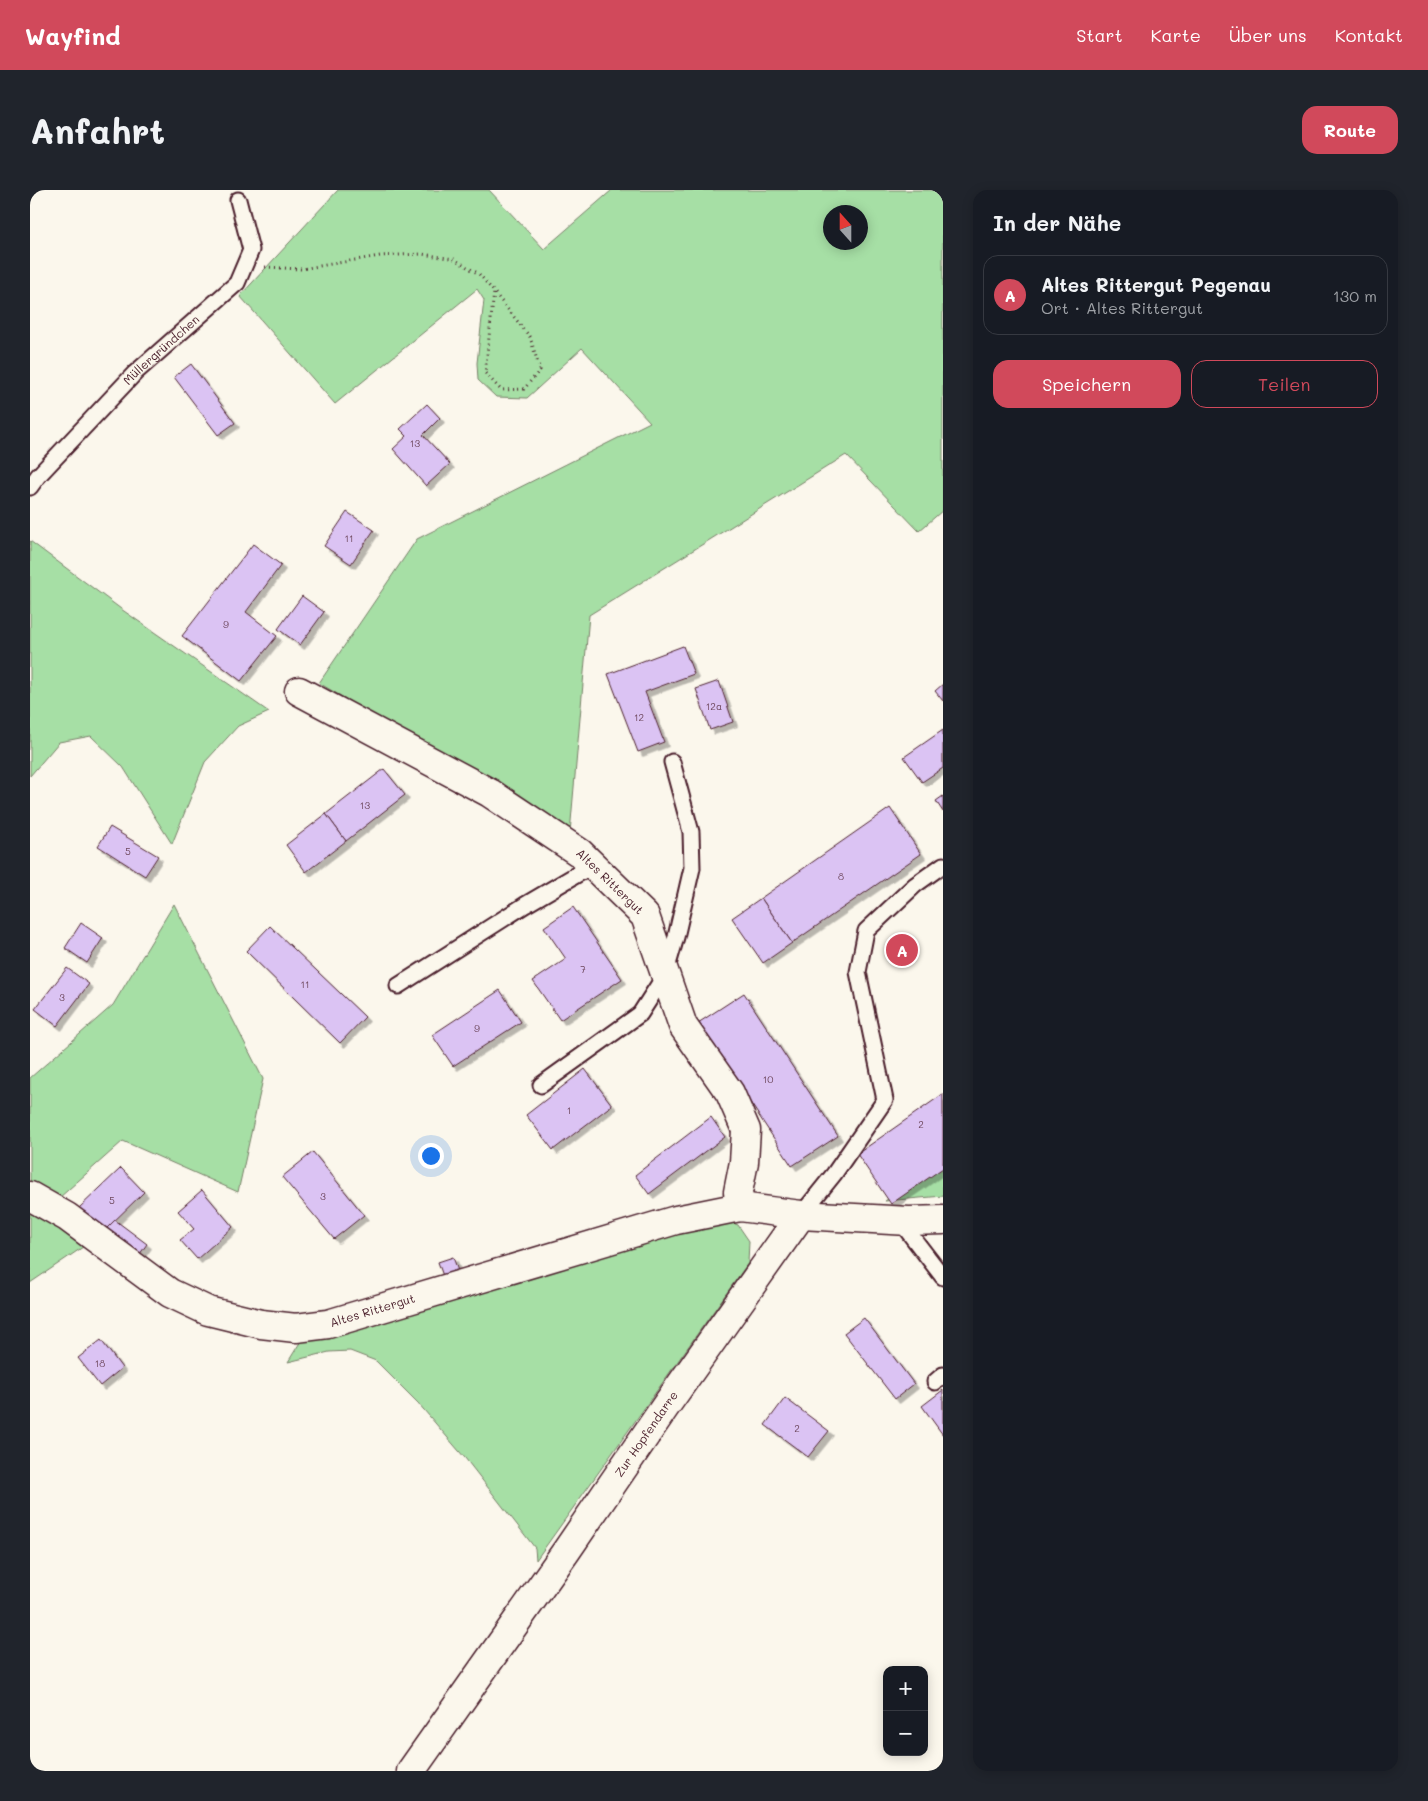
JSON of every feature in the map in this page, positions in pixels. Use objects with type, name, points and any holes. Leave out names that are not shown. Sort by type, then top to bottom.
[{"type":"street","name":"Altes Rittergut","points":[[299,691],[490,793],[580,853],[645,916],[683,1026],[730,1093],[746,1130],[744,1162],[738,1192],[740,1207]]},
{"type":"street","name":"Altes Rittergut","points":[[30,1196],[67,1217],[170,1293],[208,1311],[262,1324],[296,1328],[328,1324],[676,1220],[740,1207],[801,1215]]},
{"type":"street","points":[[801,1215],[900,1221],[943,1220]]},
{"type":"street","name":"Zur Hopfendarre","points":[[411,1771],[801,1215]]},
{"type":"lane","name":"Müllergründchen","points":[[30,487],[38,476],[135,373],[237,283],[251,250],[238,200]]},
{"type":"lane","points":[[541,1085],[640,1014],[665,975],[692,868],[691,832],[672,762]]},
{"type":"lane","points":[[398,986],[517,910],[593,865]]},
{"type":"lane","points":[[801,1215],[834,1174],[885,1100],[858,972],[866,931],[915,885],[943,865]]},
{"type":"lane","points":[[900,1221],[943,1277]]},
{"type":"path","points":[[245,266],[301,269],[380,256],[422,254],[454,259],[479,274],[494,292],[530,337],[540,370],[524,389],[500,390],[485,373],[494,292]]},
{"type":"green space","points":[[338,190],[489,190],[544,249],[612,190],[943,190],[943,510],[919,531],[846,455],[589,615],[570,833],[319,683],[417,539],[650,422],[582,348],[527,398],[496,397],[478,380],[477,363],[484,300],[477,289],[335,404],[240,296]]},
{"type":"green space","points":[[30,541],[121,609],[269,712],[238,726],[205,762],[172,844],[123,767],[91,736],[59,742],[30,776]]},
{"type":"green space","points":[[174,904],[263,1079],[238,1192],[123,1141],[59,1198],[30,1181],[30,1078],[113,1005]]},
{"type":"green space","points":[[943,1161],[943,1196],[885,1201]]},
{"type":"green space","points":[[30,1206],[83,1247],[30,1283]]},
{"type":"green space","points":[[719,1218],[738,1225],[749,1241],[748,1263],[536,1560],[535,1548],[465,1458],[418,1403],[376,1361],[350,1351],[329,1352],[288,1362],[304,1336]]},
{"type":"building","points":[[191,364],[235,423],[218,435],[174,377]]},
{"type":"building","points":[[427,404],[440,418],[423,435],[450,464],[426,486],[393,449],[407,436],[400,429]]},
{"type":"building","points":[[347,512],[374,530],[351,564],[324,546]]},
{"type":"building","points":[[253,544],[281,565],[246,612],[277,636],[241,681],[182,636]]},
{"type":"building","points":[[302,596],[324,612],[300,645],[278,629]]},
{"type":"building","points":[[683,646],[694,674],[645,692],[664,742],[638,752],[608,674]]},
{"type":"building","points":[[719,681],[733,722],[710,730],[696,689]]},
{"type":"building","points":[[943,684],[943,701],[935,691]]},
{"type":"building","points":[[943,730],[943,768],[922,782],[904,757]]},
{"type":"building","points":[[384,769],[405,795],[346,841],[326,814]]},
{"type":"building","points":[[943,796],[943,812],[936,801]]},
{"type":"building","points":[[890,808],[921,854],[792,943],[761,898]]},
{"type":"building","points":[[326,814],[346,841],[306,872],[286,845]]},
{"type":"building","points":[[110,827],[158,856],[145,876],[98,846]]},
{"type":"building","points":[[761,898],[792,943],[763,963],[732,918]]},
{"type":"building","points":[[573,907],[622,979],[560,1020],[533,981],[566,959],[544,927]]},
{"type":"building","points":[[81,923],[103,938],[87,963],[65,948]]},
{"type":"building","points":[[270,926],[365,1017],[340,1043],[246,951]]},
{"type":"building","points":[[67,968],[89,984],[57,1026],[35,1009]]},
{"type":"building","points":[[500,990],[521,1022],[453,1066],[432,1035]]},
{"type":"building","points":[[744,993],[838,1136],[792,1166],[698,1023]]},
{"type":"building","points":[[585,1069],[612,1105],[553,1150],[526,1115]]},
{"type":"building","points":[[943,1094],[943,1168],[891,1204],[857,1154]]},
{"type":"building","points":[[711,1117],[725,1137],[649,1194],[635,1175]]},
{"type":"building","points":[[313,1152],[364,1215],[334,1239],[282,1177]]},
{"type":"building","points":[[121,1168],[144,1192],[103,1232],[79,1208]]},
{"type":"building","points":[[202,1190],[233,1227],[197,1259],[180,1240],[194,1229],[178,1211]]},
{"type":"building","points":[[115,1220],[147,1244],[137,1258],[103,1232]]},
{"type":"building","points":[[453,1257],[458,1271],[443,1276],[438,1262]]},
{"type":"building","points":[[864,1318],[914,1384],[895,1399],[844,1333]]},
{"type":"building","points":[[101,1340],[122,1368],[100,1386],[78,1358]]},
{"type":"building","points":[[943,1390],[943,1435],[922,1406]]},
{"type":"building","points":[[785,1398],[829,1431],[808,1457],[765,1425]]},
{"type":"place","name":"Altes Rittergut Pegenau","points":[[902,950]]}]
